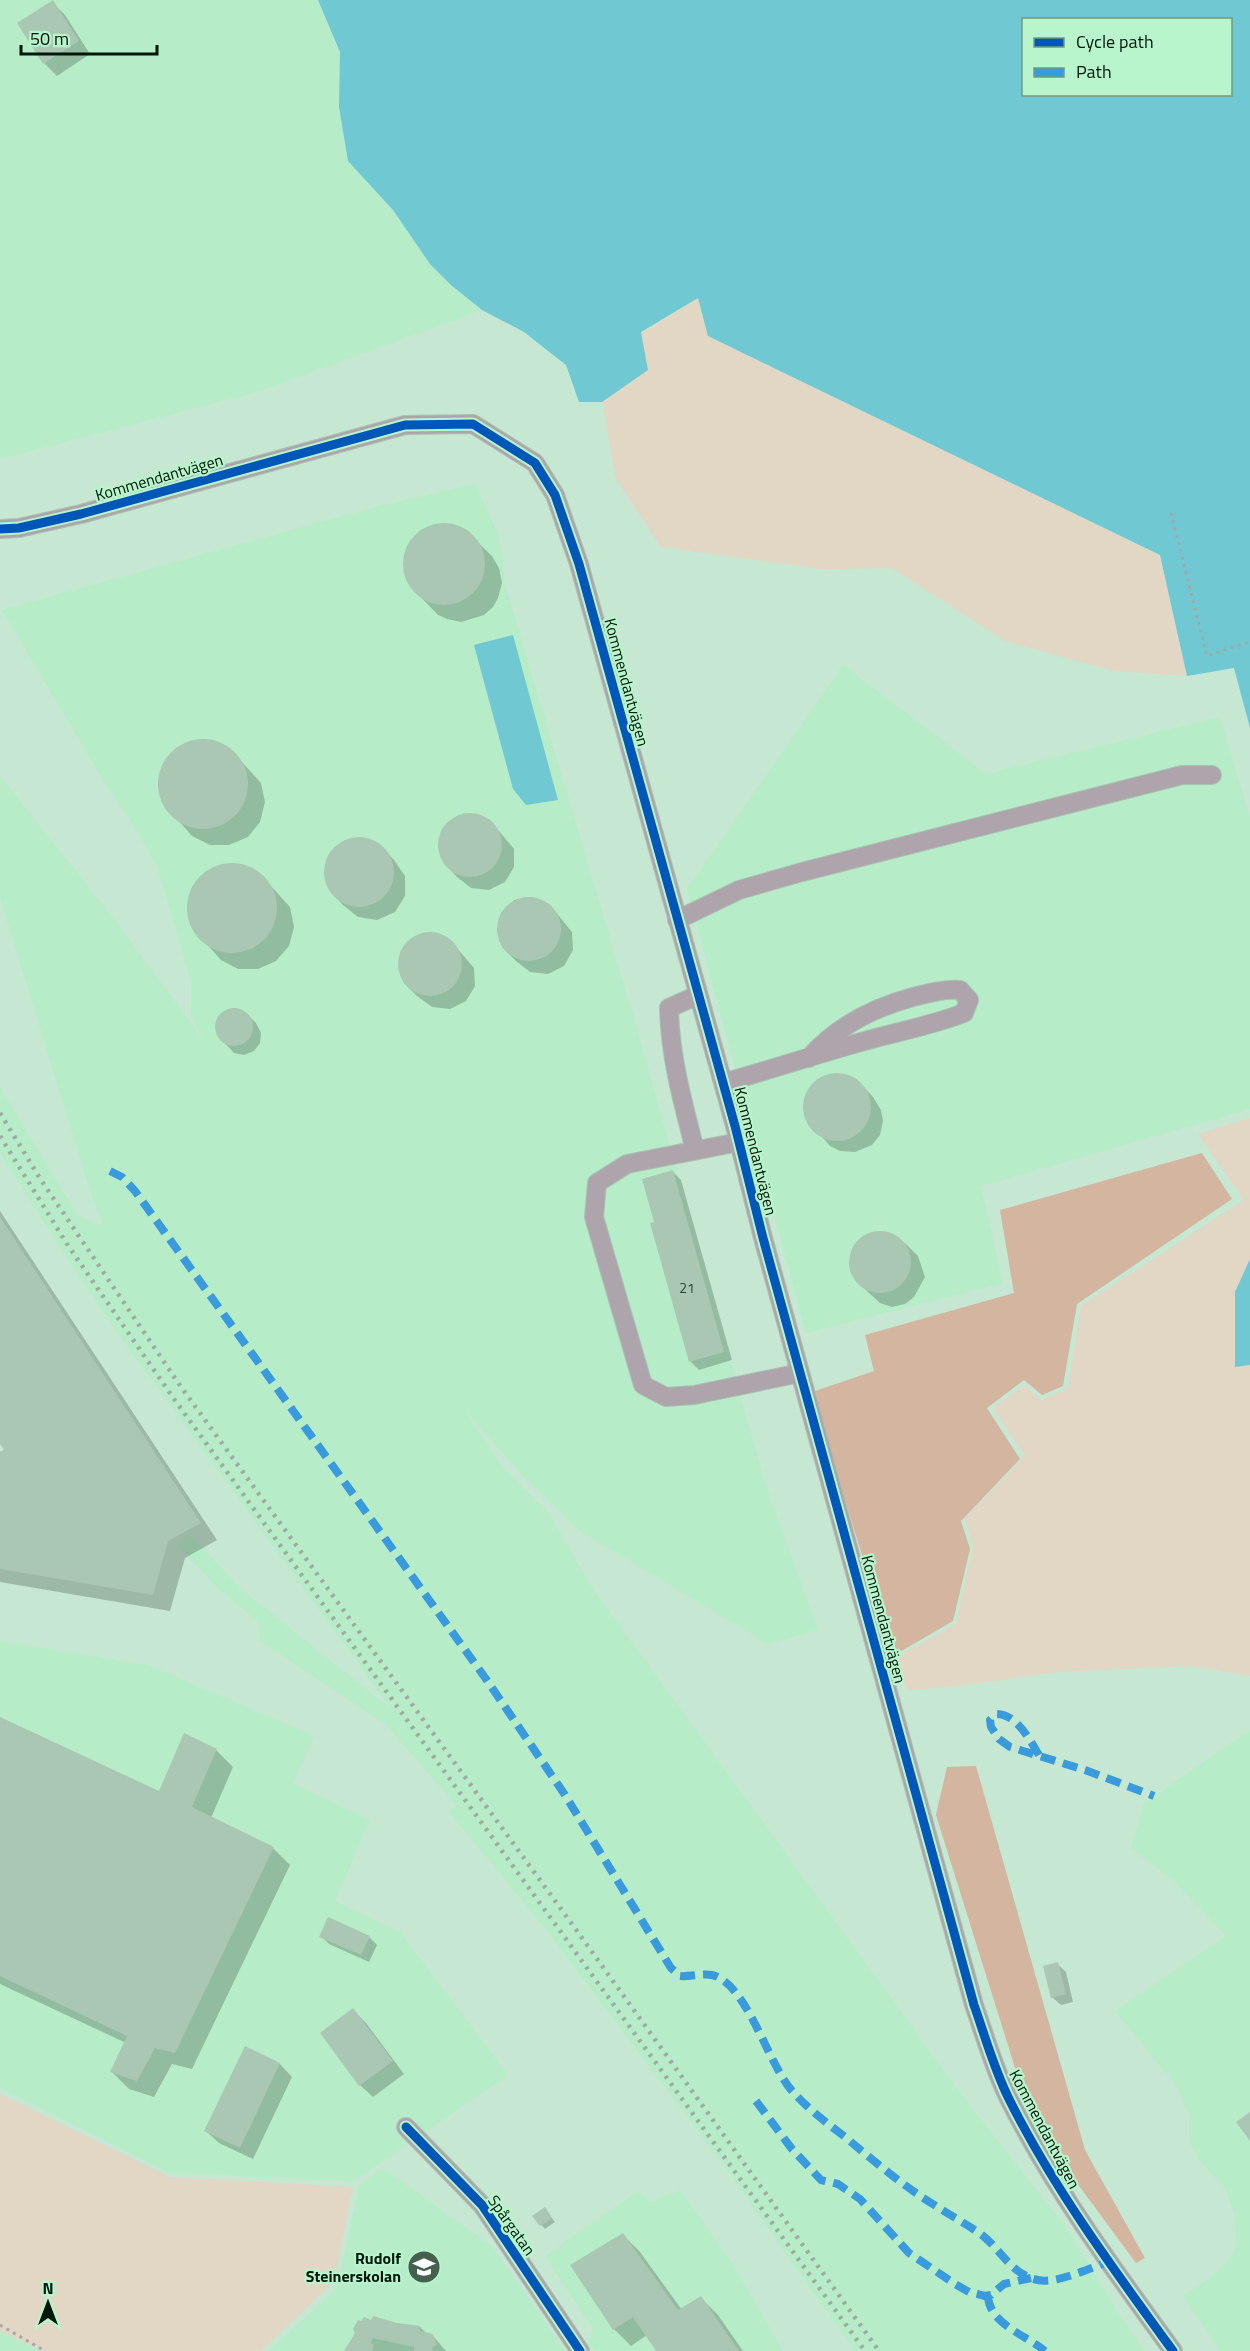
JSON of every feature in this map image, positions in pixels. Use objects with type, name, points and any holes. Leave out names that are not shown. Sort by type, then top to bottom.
[{"type":"street","name":"Kommendantvägen","points":[[0,529],[19,528],[81,514],[405,424],[473,424],[535,463],[555,495],[579,564],[723,1083],[763,1238],[961,1960],[992,2058],[1008,2098],[1066,2201],[1173,2351]]},
{"type":"street","points":[[677,920],[740,890],[802,872],[1182,775],[1212,775]]},
{"type":"street","points":[[723,1083],[809,1058],[863,1042],[938,1023],[964,1013],[969,1000],[960,990],[945,989],[892,1003],[862,1015],[822,1043],[809,1058]]},
{"type":"street","points":[[695,1150],[670,1042],[669,1008],[698,995]]},
{"type":"street","points":[[739,1142],[627,1164],[597,1183],[594,1217],[643,1384],[666,1397],[694,1395],[800,1373]]},
{"type":"street","name":"Spårgatan","points":[[406,2127],[482,2205],[580,2351]]},
{"type":"path","points":[[1171,513],[1207,656],[1249,642]]},
{"type":"path","points":[[0,2325],[45,2351]]},
{"type":"shaded area","points":[[0,0],[318,0],[340,52],[339,107],[348,161],[393,210],[430,264],[451,285],[482,310],[257,392],[4,458],[0,456]]},
{"type":"shaded area","points":[[698,298],[708,336],[1160,555],[1187,676],[1114,671],[1005,641],[892,568],[821,569],[661,547],[616,479],[602,402],[648,370],[641,333]]},
{"type":"shaded area","points":[[475,484],[498,534],[503,558],[504,581],[635,1022],[766,1486],[818,1630],[768,1644],[580,1531],[520,1473],[462,1407],[504,1469],[547,1511],[593,1589],[958,2090],[1067,2229],[1120,2316],[1145,2351],[855,2351],[720,2160],[544,1927],[449,1812],[456,1805],[385,1724],[260,1641],[259,1623],[215,1585],[176,1544],[189,1533],[241,1589],[392,1710],[117,1332],[0,1153],[0,1087],[78,1216],[103,1226],[0,898],[0,776],[110,914],[205,1042],[191,1016],[191,981],[156,863],[106,785],[2,610],[375,507]]},
{"type":"shaded area","points":[[843,665],[986,774],[1220,717],[1250,818],[1250,1109],[981,1186],[1003,1283],[806,1333],[687,889]]},
{"type":"shaded area","points":[[1250,1118],[1250,1676],[1193,1666],[1057,1672],[959,1686],[907,1690],[894,1659],[956,1624],[973,1546],[964,1519],[1025,1456],[993,1408],[1024,1385],[1041,1400],[1068,1388],[1081,1306],[1244,1200],[1198,1134]]},
{"type":"shaded area","points":[[1202,1153],[1232,1199],[1077,1304],[1063,1386],[1042,1395],[1024,1380],[987,1408],[1020,1459],[961,1521],[970,1549],[953,1621],[893,1656],[812,1392],[874,1371],[865,1335],[1014,1293],[1000,1210]]},
{"type":"shaded area","points":[[0,1641],[148,1665],[314,1736],[293,1784],[370,1820],[335,1901],[401,1933],[508,2075],[354,2181],[171,2173],[0,2088]]},
{"type":"shaded area","points":[[1250,1730],[1250,2351],[1220,2351],[1183,2296],[1213,2276],[1236,2251],[1235,2216],[1226,2189],[1200,2161],[1189,2141],[1189,2114],[1176,2085],[1115,2011],[1226,1936],[1174,1881],[1131,1848],[1143,1804]]},
{"type":"shaded area","points":[[976,1766],[1085,2150],[1145,2258],[1136,2263],[1046,2141],[1017,2074],[936,1815],[947,1767]]},
{"type":"shaded area","points":[[0,2094],[170,2177],[353,2187],[334,2282],[261,2351],[43,2351],[0,2331]]},
{"type":"shaded area","name":"Rudolf Steinerskolan","points":[[383,2168],[493,2247],[565,2351],[269,2351],[337,2288],[359,2185]]},
{"type":"shaded area","points":[[680,2190],[732,2263],[783,2351],[594,2351],[588,2342],[593,2329],[545,2256],[638,2191],[652,2202]]},
{"type":"shaded area","points":[[0,2331],[39,2351],[0,2351]]},
{"type":"water","points":[[318,0],[1250,0],[1250,728],[1234,668],[1187,676],[1160,555],[708,336],[698,298],[641,332],[648,370],[602,402],[579,402],[566,365],[524,332],[482,310],[451,285],[430,264],[393,210],[348,161],[339,107],[340,52]]},
{"type":"water","points":[[513,635],[558,800],[526,805],[513,789],[474,645]]},
{"type":"water","points":[[1250,1259],[1250,1365],[1235,1367],[1235,1292]]},
{"type":"building","points":[[53,0],[79,41],[43,64],[17,23]]},
{"type":"building","points":[[444,523],[460,526],[473,535],[482,548],[485,564],[482,580],[473,593],[460,602],[444,605],[428,602],[415,593],[406,580],[403,564],[406,548],[415,535],[428,526]]},
{"type":"building","points":[[203,739],[220,742],[235,752],[245,767],[248,784],[245,801],[235,816],[220,826],[203,829],[186,826],[171,816],[161,801],[158,784],[161,767],[171,752],[186,742]]},
{"type":"building","points":[[464,813],[476,813],[493,822],[500,833],[502,845],[500,857],[493,868],[476,877],[464,877],[452,872],[443,863],[438,851],[438,839],[443,827],[452,818]]},
{"type":"building","points":[[359,837],[372,840],[384,847],[391,859],[394,872],[391,885],[384,897],[372,904],[359,907],[346,904],[334,897],[327,885],[324,872],[327,859],[334,847],[346,840]]},
{"type":"building","points":[[223,863],[241,863],[257,870],[270,883],[277,899],[277,917],[270,933],[257,946],[241,953],[223,953],[207,946],[194,933],[187,917],[187,899],[194,883],[207,870]]},
{"type":"building","points":[[523,897],[535,897],[552,906],[559,917],[561,929],[559,941],[552,952],[535,961],[523,961],[511,956],[502,947],[497,935],[497,923],[502,911],[511,902]]},
{"type":"building","points":[[424,932],[436,932],[453,941],[460,952],[462,964],[460,976],[453,987],[436,996],[424,996],[412,991],[403,982],[398,970],[398,958],[403,946],[412,937]]},
{"type":"building","points":[[234,1008],[248,1013],[253,1027],[248,1041],[234,1046],[220,1041],[215,1027],[220,1013]]},
{"type":"building","points":[[837,1073],[850,1076],[861,1083],[868,1094],[871,1107],[868,1120],[861,1131],[850,1138],[837,1141],[824,1138],[813,1131],[806,1120],[803,1107],[806,1094],[813,1083],[824,1076]]},
{"type":"building","points":[[673,1170],[724,1352],[689,1362],[650,1223],[654,1222],[642,1179]]},
{"type":"building","points":[[0,1217],[201,1523],[168,1541],[153,1595],[0,1569],[0,1452],[4,1450],[0,1444]]},
{"type":"building","points":[[874,1231],[886,1231],[902,1240],[909,1250],[911,1262],[909,1274],[902,1284],[886,1293],[874,1293],[863,1288],[854,1279],[849,1268],[849,1256],[854,1245],[863,1236]]},
{"type":"building","points":[[0,1717],[159,1791],[184,1733],[217,1749],[192,1807],[274,1847],[175,2053],[155,2048],[137,2081],[110,2072],[127,2036],[0,1976]]},
{"type":"building","points":[[328,1917],[370,1936],[361,1955],[319,1937]]},
{"type":"building","points":[[1058,1962],[1066,1994],[1051,1998],[1043,1966]]},
{"type":"building","points":[[353,2008],[393,2061],[359,2086],[320,2033]]},
{"type":"building","points":[[245,2046],[280,2063],[240,2148],[204,2131]]},
{"type":"building","points":[[1250,2112],[1250,2141],[1236,2122]]},
{"type":"building","points":[[545,2207],[552,2218],[540,2226],[532,2216]]},
{"type":"building","points":[[623,2233],[678,2310],[701,2296],[739,2351],[656,2351],[633,2317],[613,2330],[570,2265]]},
{"type":"building","points":[[373,2316],[397,2323],[420,2326],[420,2331],[433,2334],[437,2345],[432,2347],[433,2351],[414,2351],[414,2347],[373,2338],[372,2351],[344,2351],[355,2333],[353,2329],[358,2320],[361,2321],[364,2317],[371,2320]]},
{"type":"railway","points":[[0,1113],[41,1180],[181,1387],[879,2351]]},
{"type":"railway","points":[[0,1136],[67,1244],[174,1399],[865,2351]]},
{"type":"marked path","points":[[110,1171],[122,1177],[135,1191],[486,1679],[565,1795],[671,1968],[680,1976],[712,1975],[725,1981],[746,2008],[784,2080],[799,2098],[900,2182],[982,2235],[1021,2273],[1038,2280],[1054,2280],[1108,2262]]},
{"type":"marked path","points":[[1039,1755],[1022,1728],[1010,1718],[996,1714],[990,1720],[991,1727],[999,1739],[1010,1747],[1085,1770],[1154,1796]]},
{"type":"marked path","points":[[756,2101],[792,2149],[821,2180],[838,2184],[860,2199],[909,2253],[955,2284],[969,2292],[985,2296],[991,2295],[1004,2284],[1031,2278]]},
{"type":"marked path","points":[[988,2296],[990,2306],[1001,2321],[1045,2351]]},
{"type":"cycle path","points":[[0,529],[19,528],[81,514],[405,425],[473,424],[535,463],[555,495],[579,564],[735,1126],[763,1238],[974,2005],[1009,2099],[1045,2165],[1086,2228],[1173,2351]]},
{"type":"cycle path","points":[[406,2127],[482,2205],[580,2351]]},
{"type":"place","name":"Rudolf Steinerskolan","points":[[424,2267]]}]
